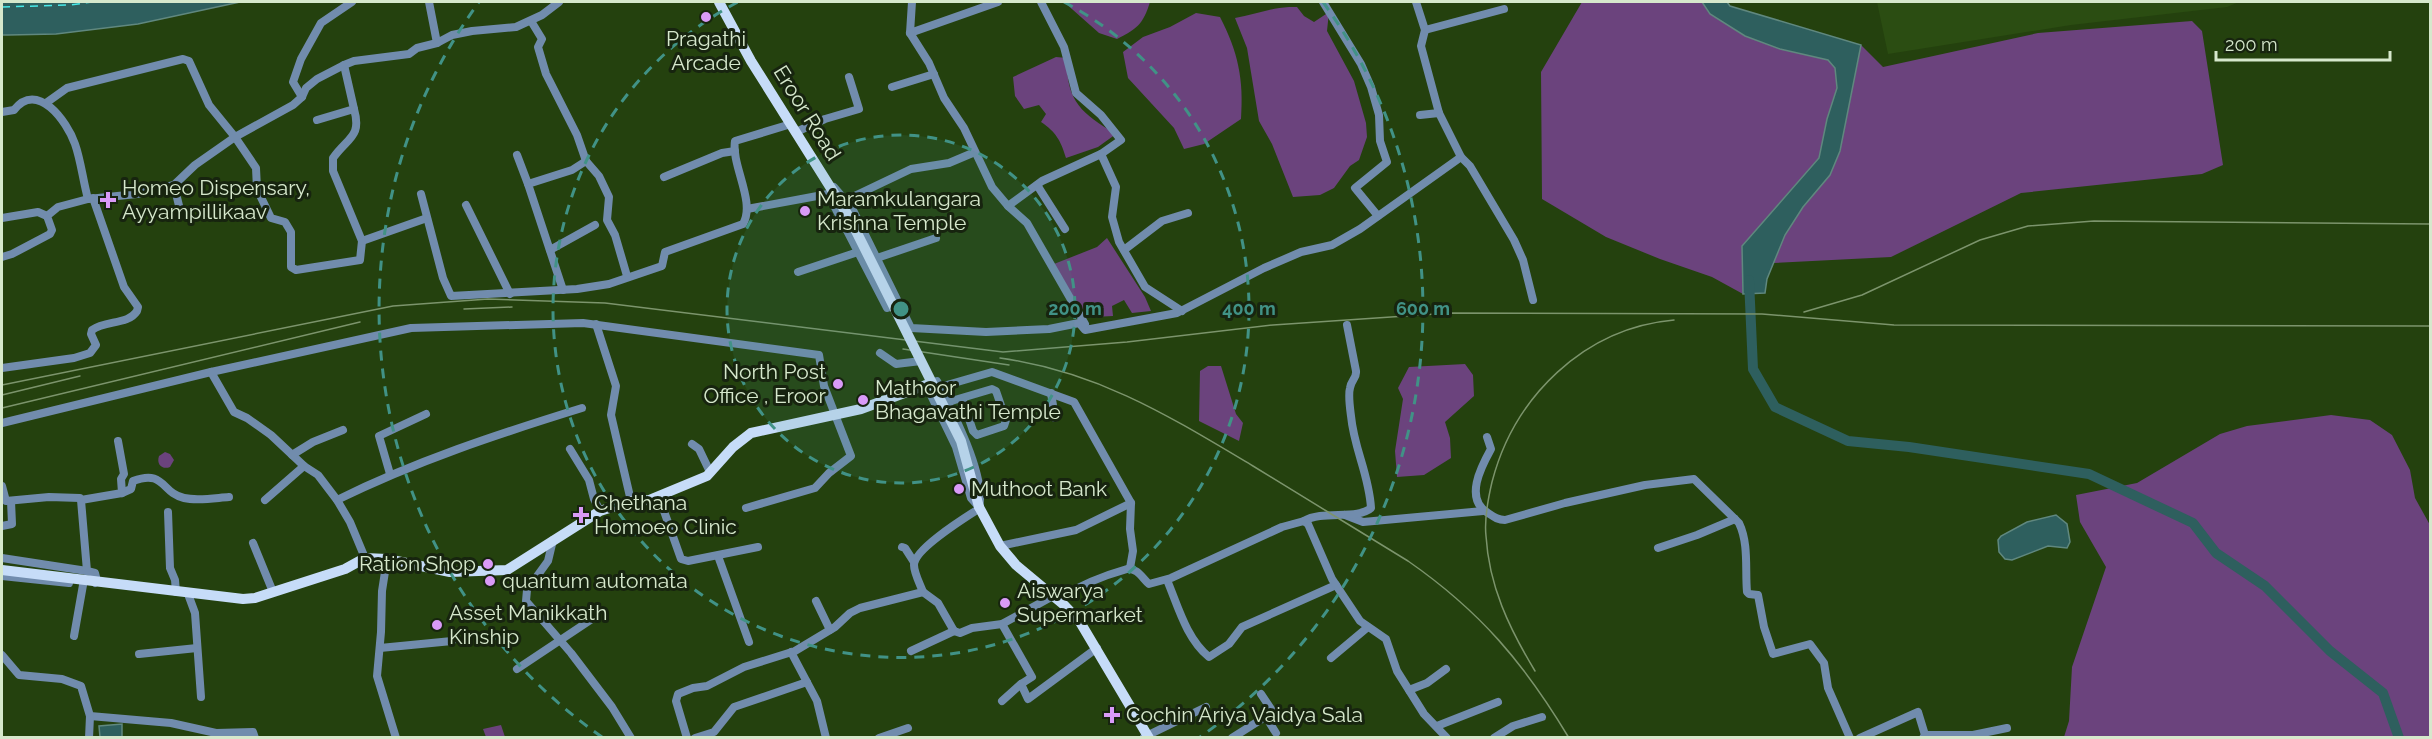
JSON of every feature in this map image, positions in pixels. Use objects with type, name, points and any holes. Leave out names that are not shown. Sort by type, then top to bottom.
[{"type":"main road","name":"Eroor Road","points":[[718,2],[751,61],[849,217],[961,441],[980,507],[1000,546],[1016,565],[1080,622],[1097,648],[1146,737]]},
{"type":"main road","points":[[2,570],[243,599],[345,569],[365,558],[387,559],[450,572],[507,570],[600,511],[631,501],[659,497],[693,483],[710,472],[746,435],[861,409],[935,384]]},
{"type":"street","points":[[302,97],[293,82],[301,59],[321,23],[352,2]]},
{"type":"street","points":[[429,2],[437,42]]},
{"type":"street","points":[[47,216],[58,207],[90,198],[137,194],[174,185],[195,165],[235,137],[283,111],[302,97],[306,88],[317,79],[344,65],[354,61],[410,54],[417,48],[452,35],[516,27],[531,21],[559,2]]},
{"type":"street","points":[[912,2],[910,33],[934,74],[944,98],[964,128],[992,187],[1027,223],[1089,329]]},
{"type":"street","points":[[910,33],[998,2]]},
{"type":"street","points":[[1008,206],[1037,185],[1074,165],[1101,154],[1121,140],[1101,115],[1076,93],[1064,47],[1041,2]]},
{"type":"street","points":[[1323,2],[1361,64],[1371,87],[1379,116],[1380,141],[1387,162],[1355,188],[1378,216]]},
{"type":"street","points":[[1416,2],[1425,30],[1421,46],[1439,112],[1461,157],[1470,166],[1514,240],[1523,260],[1533,300]]},
{"type":"street","points":[[1425,30],[1504,9]]},
{"type":"street","points":[[531,21],[542,39],[538,47],[546,74],[577,135],[586,161],[600,176],[609,197],[607,220],[615,235],[627,276]]},
{"type":"street","points":[[46,103],[67,88],[183,59],[189,61],[209,105],[256,168],[257,189],[265,209],[271,218],[285,222],[291,232],[291,267],[296,270],[360,260],[363,241],[333,171],[333,158],[356,131],[358,123],[344,65]]},
{"type":"street","points":[[892,87],[934,74]]},
{"type":"street","points":[[421,194],[451,296],[563,290],[609,284],[662,266],[665,252],[744,224],[747,209],[735,152],[735,141],[794,128],[859,109],[849,77]]},
{"type":"street","points":[[2,112],[14,110],[19,102],[36,99],[46,103],[65,123],[75,144],[90,198],[117,269],[124,286],[138,307],[129,318],[102,324],[92,330],[91,334],[96,345],[90,353],[2,368]]},
{"type":"street","points":[[317,120],[354,109]]},
{"type":"street","points":[[1420,115],[1439,112]]},
{"type":"street","points":[[664,177],[722,153],[735,152]]},
{"type":"street","points":[[846,200],[911,169],[949,163],[975,152]]},
{"type":"street","points":[[517,154],[563,290]]},
{"type":"street","points":[[1101,154],[1116,187],[1112,217],[1124,250],[1145,287],[1182,310]]},
{"type":"street","points":[[824,176],[846,200],[911,328],[986,332],[1049,328],[1079,323],[1085,330],[1182,310],[1282,260],[1301,252],[1332,245],[1378,216],[1461,157]]},
{"type":"street","points":[[528,184],[572,170],[586,161]]},
{"type":"street","points":[[174,185],[181,214]]},
{"type":"street","points":[[1037,185],[1065,230]]},
{"type":"street","points":[[747,209],[828,194],[887,308],[899,303]]},
{"type":"street","points":[[466,205],[510,294]]},
{"type":"street","points":[[2,218],[38,212],[47,216],[52,230],[50,234],[2,257]]},
{"type":"street","points":[[1124,250],[1162,221],[1188,213]]},
{"type":"street","points":[[363,241],[427,218]]},
{"type":"street","points":[[550,250],[595,225]]},
{"type":"street","points":[[877,258],[936,238]]},
{"type":"street","points":[[798,272],[858,252]]},
{"type":"street","points":[[2,423],[212,372],[411,328],[583,323],[819,355],[824,386],[851,456],[829,473],[815,488],[746,508]]},
{"type":"street","points":[[596,324],[616,386],[611,415],[631,501]]},
{"type":"street","points":[[902,547],[914,562],[923,592],[938,603],[954,631],[960,633],[972,628],[1002,624],[1102,575],[1130,568],[1141,574],[1149,584],[1167,580],[1282,527],[1313,517],[1363,512],[1371,508],[1370,485],[1356,447],[1351,415],[1350,388],[1356,377],[1356,371],[1347,325]]},
{"type":"street","points":[[880,353],[896,364],[921,361]]},
{"type":"street","points":[[212,372],[234,412],[257,425],[304,466],[318,475],[337,500],[353,529],[365,558]]},
{"type":"street","points":[[935,384],[992,372],[1074,402],[1131,503],[1130,529],[1133,551],[1130,568]]},
{"type":"street","points":[[935,384],[971,498],[980,507]]},
{"type":"street","points":[[914,562],[940,535],[980,507],[981,498],[974,469],[959,425],[948,402],[935,384]]},
{"type":"street","points":[[948,402],[992,389],[996,391],[1006,420],[1004,426],[977,435],[973,431],[962,398]]},
{"type":"street","points":[[1051,393],[1055,418]]},
{"type":"street","points":[[337,500],[390,474],[463,446],[582,408]]},
{"type":"street","points":[[390,474],[379,436],[426,414]]},
{"type":"street","points":[[292,454],[313,442],[343,430]]},
{"type":"street","points":[[1483,511],[1475,492],[1483,463],[1491,449],[1487,438]]},
{"type":"street","points":[[117,441],[124,474],[121,479],[122,493]]},
{"type":"street","points":[[692,444],[699,449],[710,472]]},
{"type":"street","points":[[570,449],[589,480],[600,511]]},
{"type":"street","points":[[265,500],[304,466]]},
{"type":"street","points":[[2,486],[6,501],[50,497],[80,498],[81,500],[122,493],[130,489],[133,481],[150,478],[158,479],[177,496],[184,498],[228,497]]},
{"type":"street","points":[[1341,514],[1363,522],[1483,511],[1499,520],[1505,520],[1576,501],[1689,478],[1694,479],[1739,523],[1743,534],[1747,592],[1758,595],[1772,653],[1776,655],[1810,644],[1824,663],[1828,688],[1850,738]]},
{"type":"street","points":[[659,497],[681,559],[688,561],[758,547]]},
{"type":"street","points":[[81,500],[87,571]]},
{"type":"street","points":[[2,526],[12,525],[11,501]]},
{"type":"street","points":[[1000,546],[1076,530],[1131,503]]},
{"type":"street","points":[[168,512],[171,567],[176,580],[176,592]]},
{"type":"street","points":[[1658,548],[1735,519]]},
{"type":"street","points":[[1304,521],[1308,524],[1336,585],[1360,621],[1386,639],[1397,671],[1424,714],[1447,738]]},
{"type":"street","points":[[553,540],[548,561],[527,590],[526,601],[612,707],[631,738]]},
{"type":"street","points":[[253,543],[273,592]]},
{"type":"street","points":[[718,556],[749,642]]},
{"type":"street","points":[[2,558],[87,571],[95,573],[97,581],[91,585],[83,585],[2,576]]},
{"type":"street","points":[[387,559],[382,591],[377,668],[378,686],[396,738]]},
{"type":"street","points":[[1167,580],[1190,635],[1209,657],[1229,644],[1242,627],[1336,585]]},
{"type":"street","points":[[74,636],[83,585]]},
{"type":"street","points":[[687,738],[676,701],[678,694],[707,686],[744,667],[791,652],[830,630],[860,608],[923,592]]},
{"type":"street","points":[[188,594],[195,613],[201,698]]},
{"type":"street","points":[[816,601],[830,630]]},
{"type":"street","points":[[517,669],[561,642],[592,618]]},
{"type":"street","points":[[1002,624],[1032,677],[1002,701]]},
{"type":"street","points":[[1331,658],[1368,627]]},
{"type":"street","points":[[911,651],[954,631]]},
{"type":"street","points":[[380,648],[452,641]]},
{"type":"street","points":[[139,654],[197,648]]},
{"type":"street","points":[[1021,684],[1028,699],[1097,648]]},
{"type":"street","points":[[791,652],[817,701],[825,737]]},
{"type":"street","points":[[2,656],[19,675],[62,679],[81,686],[90,716],[89,738]]},
{"type":"street","points":[[1409,690],[1427,683],[1446,669]]},
{"type":"street","points":[[695,738],[714,732],[734,707],[807,682]]},
{"type":"street","points":[[1234,737],[1273,712],[1261,694]]},
{"type":"street","points":[[1437,726],[1498,702]]},
{"type":"street","points":[[1146,737],[1206,707]]},
{"type":"street","points":[[1860,738],[1918,712],[1924,736],[1973,735],[2007,728]]},
{"type":"street","points":[[90,716],[171,723],[216,733],[253,732],[255,738]]},
{"type":"street","points":[[1266,717],[1276,733]]},
{"type":"street","points":[[1494,738],[1513,726],[1542,717]]},
{"type":"street","points":[[195,738],[196,728]]},
{"type":"street","points":[[879,738],[908,728]]},
{"type":"shaded area","points":[[1064,2],[1150,2],[1139,25],[1117,39],[1099,33]]},
{"type":"shaded area","points":[[1582,2],[1702,2],[1710,14],[1745,36],[1780,49],[1828,60],[1835,68],[1837,88],[1827,119],[1819,158],[1742,246],[1743,294],[1712,277],[1606,237],[1542,199],[1541,72]]},
{"type":"shaded area","points":[[1877,2],[2239,2],[2227,7],[2071,25],[1888,54]]},
{"type":"shaded area","points":[[1297,7],[1304,16],[1314,22],[1329,12],[1327,31],[1354,81],[1366,123],[1367,137],[1359,160],[1350,166],[1334,188],[1320,195],[1293,197],[1272,144],[1259,121],[1247,48],[1235,18]]},
{"type":"shaded area","points":[[1196,13],[1220,17],[1226,30],[1238,66],[1242,91],[1241,119],[1204,144],[1184,149],[1174,128],[1128,78],[1123,52],[1143,37],[1170,27]]},
{"type":"shaded area","points":[[2192,21],[2202,31],[2223,165],[2202,174],[2021,193],[1891,257],[1773,263],[1785,235],[1803,207],[1830,175],[1840,151],[1861,45],[1883,67],[2038,33]]},
{"type":"shaded area","points":[[1056,57],[1067,58],[1069,85],[1078,104],[1093,119],[1116,134],[1098,147],[1066,158],[1057,137],[1041,122],[1046,114],[1039,105],[1024,109],[1015,96],[1013,77]]},
{"type":"shaded area","points":[[1107,238],[1145,297],[1151,311],[1132,313],[1124,300],[1112,306],[1113,316],[1094,317],[1076,304],[1054,264],[1097,247]]},
{"type":"shaded area","points":[[1465,364],[1473,375],[1474,396],[1445,422],[1450,438],[1451,458],[1424,475],[1397,477],[1395,451],[1403,399],[1398,388],[1409,367]]},
{"type":"shaded area","points":[[1208,366],[1221,366],[1236,414],[1243,423],[1239,441],[1199,421],[1200,371]]},
{"type":"shaded area","points":[[2331,415],[2370,420],[2392,435],[2410,470],[2415,498],[2430,525],[2430,737],[2064,737],[2069,721],[2072,667],[2106,567],[2080,522],[2076,495],[2137,483],[2220,434],[2247,426]]},
{"type":"shaded area","points":[[165,452],[170,454],[174,460],[167,468],[158,462],[159,456]]},
{"type":"shaded area","points":[[501,725],[505,737],[486,737],[483,729]]},
{"type":"water","points":[[2,2],[240,2],[138,24],[56,34],[2,35]]},
{"type":"water","points":[[1702,2],[1727,2],[1730,6],[1861,45],[1840,151],[1830,175],[1803,207],[1785,235],[1767,279],[1765,293],[1743,294],[1742,246],[1819,158],[1827,119],[1837,88],[1835,68],[1828,60],[1780,49],[1745,36],[1710,14]]},
{"type":"water","points":[[2056,515],[2067,524],[2070,542],[2067,548],[2048,546],[2012,560],[2005,559],[1999,552],[1998,540],[2001,536],[2027,522]]},
{"type":"water","points":[[122,724],[122,737],[100,737],[99,726]]},
{"type":"waterway","points":[[1749,280],[1753,369],[1775,407],[1848,441],[1909,447],[2089,474],[2193,523],[2216,553],[2265,586],[2330,651],[2383,693],[2399,738]]},
{"type":"ferry route","points":[[2,7],[92,2]]},
{"type":"railway","points":[[1804,312],[1862,295],[1980,240],[2028,226],[2094,221],[2430,224]]},
{"type":"railway","points":[[2,385],[393,306],[488,299],[605,303],[1003,352],[1127,342],[1273,325],[1450,313],[1762,314],[1894,325],[2430,326]]},
{"type":"railway","points":[[464,309],[512,307]]},
{"type":"railway","points":[[1535,671],[1502,606],[1488,554],[1487,509],[1492,482],[1502,451],[1517,422],[1536,395],[1558,372],[1583,352],[1611,337],[1641,326],[1674,320]]},
{"type":"railway","points":[[2,408],[360,322]]},
{"type":"railway","points":[[903,349],[1009,365]]},
{"type":"railway","points":[[1000,358],[1069,374],[1132,398],[1222,448],[1408,561],[1457,599],[1499,640],[1535,686],[1569,738]]},
{"type":"railway","points":[[2,395],[80,376]]},
{"type":"place","name":"Pragathi Arcade","points":[[706,17]]},
{"type":"place","name":"Homeo Dispensary, Ayyampillikaav","points":[[108,200]]},
{"type":"place","name":"Maramkulangara Krishna Temple","points":[[805,211]]},
{"type":"place","name":"North Post Office , Eroor","points":[[838,384]]},
{"type":"place","name":"Mathoor Bhagavathi Temple","points":[[863,400]]},
{"type":"place","name":"Muthoot Bank","points":[[959,489]]},
{"type":"place","name":"Chethana Homoeo Clinic","points":[[581,515]]},
{"type":"place","name":"Ration Shop","points":[[488,564]]},
{"type":"place","name":"quantum automata","points":[[490,581]]},
{"type":"place","name":"Aiswarya Supermarket","points":[[1005,603]]},
{"type":"place","name":"Asset Manikkath Kinship","points":[[437,625]]},
{"type":"place","name":"Cochin Ariya Vaidya Sala","points":[[1112,715]]}]
